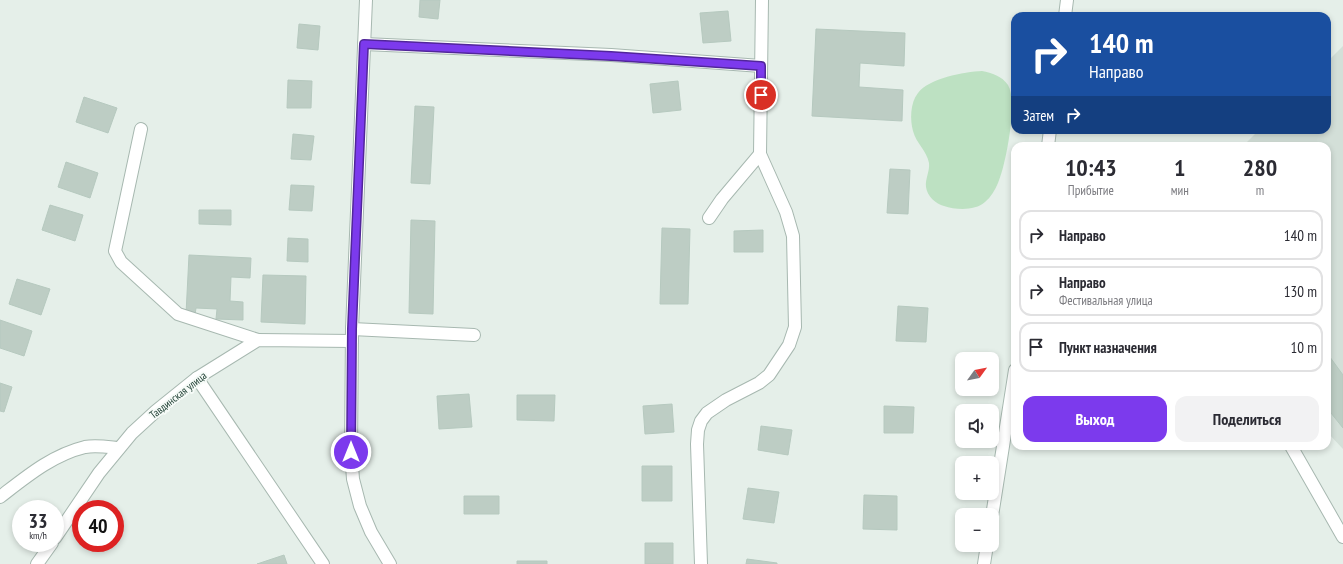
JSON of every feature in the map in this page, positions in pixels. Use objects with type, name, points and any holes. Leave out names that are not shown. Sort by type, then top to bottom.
[{"type":"street","points":[[366,0],[352,329],[351,445],[353,479],[360,506],[371,532],[390,564]]},
{"type":"street","points":[[701,564],[697,444],[698,430],[701,421],[707,413],[715,407],[759,383],[769,375],[789,345],[796,327],[793,236],[786,212],[760,154],[762,0]]},
{"type":"street","points":[[1066,12],[1067,0]]},
{"type":"street","points":[[364,44],[611,56],[761,66]]},
{"type":"street","points":[[141,129],[115,251],[120,262],[178,314],[258,340],[352,341]]},
{"type":"street","points":[[709,218],[722,199],[760,154]]},
{"type":"street","points":[[352,329],[474,335]]},
{"type":"street","name":"Тавдинская улица","points":[[64,525],[99,474],[132,433],[156,411],[197,378],[258,340]]},
{"type":"street","points":[[197,378],[323,564]]},
{"type":"street","points":[[993,508],[1011,395]]},
{"type":"street","points":[[0,497],[40,466],[66,454],[86,447],[101,446],[119,448]]},
{"type":"street","points":[[1293,450],[1343,537]]},
{"type":"street","points":[[36,564],[45,552]]},
{"type":"street","points":[[984,564],[986,552]]},
{"type":"shaded area","points":[[1343,46],[1343,449],[1331,436],[1331,142],[1247,142],[1255,134],[1331,134],[1331,58]]},
{"type":"green space","points":[[982,71],[1003,79],[1008,85],[1011,93],[1011,118],[1007,148],[997,186],[991,196],[981,205],[960,209],[941,205],[930,196],[926,184],[929,163],[914,135],[911,117],[915,97],[923,88],[938,80],[957,74]]},
{"type":"building","points":[[420,0],[440,0],[438,19],[419,17]]},
{"type":"building","points":[[728,11],[731,41],[703,43],[700,13]]},
{"type":"building","points":[[299,24],[320,26],[318,50],[297,48]]},
{"type":"building","points":[[816,29],[905,33],[904,66],[860,63],[859,87],[903,90],[902,121],[812,116]]},
{"type":"building","points":[[288,80],[312,81],[311,108],[287,108]]},
{"type":"building","points":[[678,81],[681,110],[653,113],[650,84]]},
{"type":"building","points":[[84,97],[117,108],[108,133],[76,122]]},
{"type":"building","points":[[415,106],[434,107],[430,184],[411,183]]},
{"type":"building","points":[[293,134],[314,136],[311,160],[291,159]]},
{"type":"building","points":[[66,162],[98,173],[90,198],[58,187]]},
{"type":"building","points":[[890,169],[910,170],[908,214],[887,213]]},
{"type":"building","points":[[291,185],[314,186],[312,211],[289,210]]},
{"type":"building","points":[[50,205],[83,215],[75,241],[42,230]]},
{"type":"building","points":[[199,210],[231,210],[231,225],[199,224]]},
{"type":"building","points":[[411,220],[435,221],[433,314],[409,313]]},
{"type":"building","points":[[662,228],[690,229],[688,304],[660,304]]},
{"type":"building","points":[[763,230],[763,252],[734,252],[734,231]]},
{"type":"building","points":[[288,238],[308,239],[308,262],[287,261]]},
{"type":"building","points":[[189,255],[251,258],[250,278],[231,277],[230,301],[243,302],[243,320],[216,319],[217,309],[196,308],[195,315],[186,314]]},
{"type":"building","points":[[263,275],[306,276],[305,324],[261,322]]},
{"type":"building","points":[[17,279],[50,289],[41,315],[9,304]]},
{"type":"building","points":[[898,306],[928,308],[926,342],[896,341]]},
{"type":"building","points":[[0,320],[32,331],[24,356],[0,348]]},
{"type":"building","points":[[1331,358],[1343,375],[1343,428],[1331,413]]},
{"type":"building","points":[[0,383],[12,387],[4,412],[0,411]]},
{"type":"building","points":[[469,394],[472,427],[439,429],[437,396]]},
{"type":"building","points":[[517,395],[555,395],[554,421],[517,420]]},
{"type":"building","points":[[672,404],[674,432],[645,434],[643,406]]},
{"type":"building","points":[[884,406],[914,407],[913,433],[884,433]]},
{"type":"building","points":[[761,426],[792,430],[788,455],[758,450]]},
{"type":"building","points":[[642,466],[672,466],[672,501],[642,501]]},
{"type":"building","points":[[748,488],[779,492],[774,523],[743,519]]},
{"type":"building","points":[[864,495],[897,496],[897,530],[863,529]]},
{"type":"building","points":[[464,496],[499,496],[499,514],[464,514]]},
{"type":"building","points":[[645,543],[673,543],[673,564],[645,564]]},
{"type":"building","points":[[284,555],[287,564],[257,564]]},
{"type":"building","points":[[747,559],[777,563],[777,564],[746,564]]},
{"type":"building","points":[[517,561],[547,561],[547,564],[517,564]]},
{"type":"route","points":[[351,452],[350,407],[352,329],[364,44],[611,56],[761,66],[761,95]]}]
